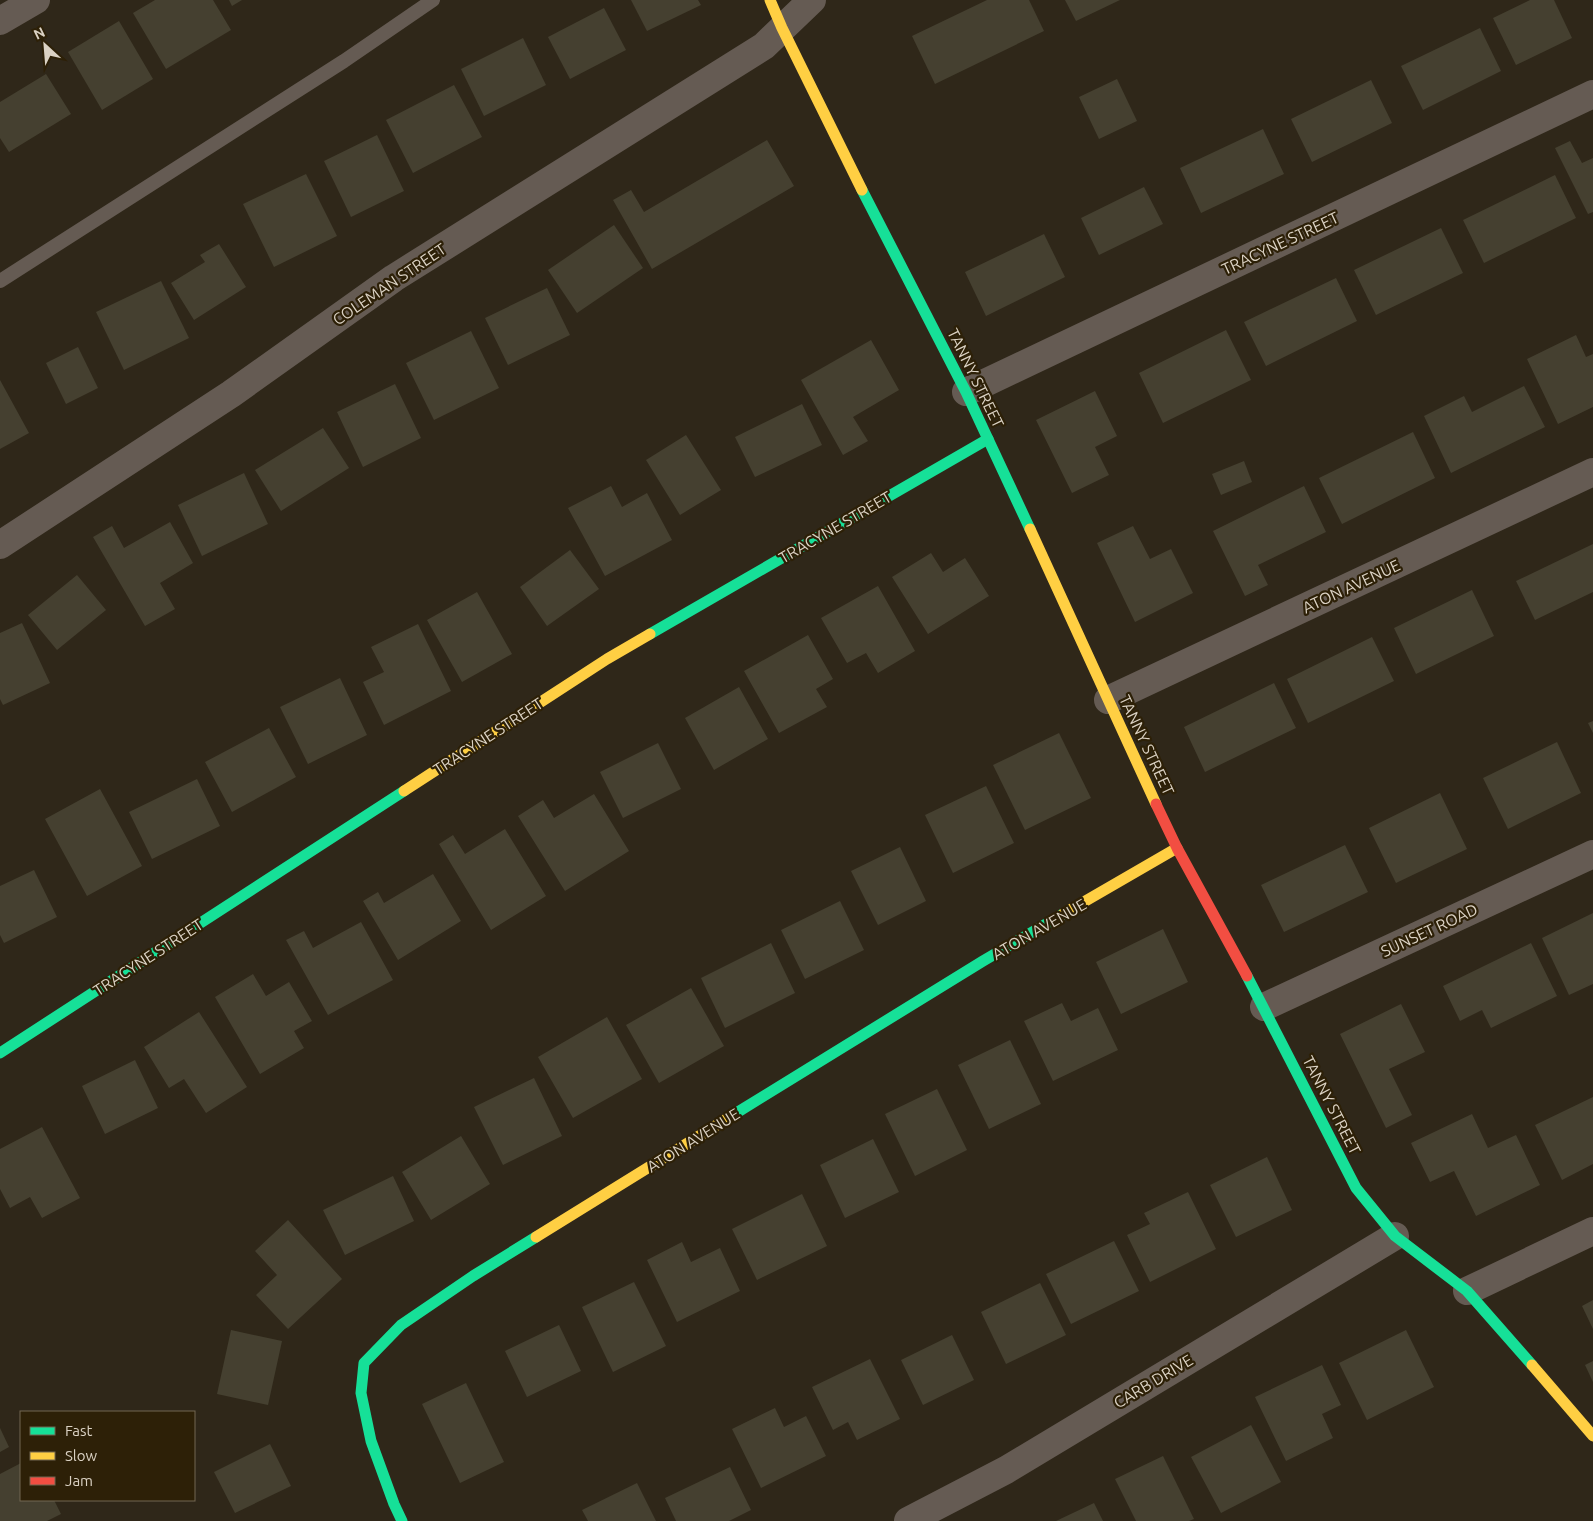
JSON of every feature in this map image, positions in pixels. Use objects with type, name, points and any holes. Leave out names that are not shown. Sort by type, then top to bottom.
[{"type":"street","points":[[0,21],[36,0]]},
{"type":"street","name":"TANNY STREET","points":[[770,0],[851,168],[966,392],[1177,848],[1264,1007],[1356,1188],[1395,1236],[1467,1291],[1593,1436]]},
{"type":"street","name":"COLEMAN STREET","points":[[0,546],[231,394],[394,278],[764,46],[812,0]]},
{"type":"street","name":"TRACYNE STREET","points":[[966,392],[1593,94]]},
{"type":"street","name":"TRACYNE STREET","points":[[0,1053],[607,658],[988,439]]},
{"type":"street","name":"ATON AVENUE","points":[[1108,700],[1593,472]]},
{"type":"street","name":"ATON AVENUE","points":[[402,1521],[371,1441],[361,1393],[364,1363],[401,1325],[473,1276],[983,961],[1177,848]]},
{"type":"street","name":"SUNSET ROAD","points":[[1264,1007],[1593,854]]},
{"type":"street","points":[[1467,1291],[1593,1231]]},
{"type":"street","name":"CARB DRIVE","points":[[908,1521],[1006,1470],[1395,1236]]},
{"type":"lane","points":[[0,281],[344,61],[434,0]]},
{"type":"building","points":[[155,0],[213,0],[231,30],[166,69],[133,13]]},
{"type":"building","points":[[229,0],[242,0],[232,6]]},
{"type":"building","points":[[631,0],[698,0],[701,5],[647,31]]},
{"type":"building","points":[[987,0],[1029,0],[1044,31],[935,84],[912,36]]},
{"type":"building","points":[[1065,0],[1120,0],[1076,21]]},
{"type":"building","points":[[1530,0],[1554,0],[1572,38],[1516,65],[1493,18]]},
{"type":"building","points":[[604,8],[626,50],[570,79],[548,37]]},
{"type":"building","points":[[119,21],[153,79],[102,110],[68,52]]},
{"type":"building","points":[[1480,28],[1501,71],[1423,110],[1401,66]]},
{"type":"building","points":[[523,38],[546,85],[484,116],[461,69]]},
{"type":"building","points":[[46,74],[71,114],[9,152],[0,138],[0,102]]},
{"type":"building","points":[[1117,79],[1137,121],[1099,139],[1079,97]]},
{"type":"building","points":[[1371,80],[1392,123],[1312,162],[1291,119]]},
{"type":"building","points":[[454,85],[482,137],[413,173],[386,120]]},
{"type":"building","points":[[1263,129],[1284,174],[1201,213],[1180,168]]},
{"type":"building","points":[[377,135],[404,191],[351,217],[324,161]]},
{"type":"building","points":[[767,140],[794,186],[652,269],[613,200],[631,190],[644,212]]},
{"type":"building","points":[[1570,141],[1582,163],[1593,158],[1593,212],[1588,214],[1555,148]]},
{"type":"building","points":[[306,174],[337,236],[274,267],[243,204]]},
{"type":"building","points":[[1555,175],[1576,218],[1484,263],[1463,220]]},
{"type":"building","points":[[1144,187],[1163,224],[1099,255],[1081,218]]},
{"type":"building","points":[[614,225],[643,268],[577,313],[548,270]]},
{"type":"building","points":[[1441,228],[1463,273],[1376,315],[1354,270]]},
{"type":"building","points":[[1044,234],[1065,277],[986,316],[965,272]]},
{"type":"building","points":[[219,244],[246,287],[194,320],[171,283],[205,262],[200,255]]},
{"type":"building","points":[[1336,278],[1357,321],[1266,366],[1244,322]]},
{"type":"building","points":[[161,281],[189,338],[124,370],[96,312]]},
{"type":"building","points":[[547,288],[570,335],[508,365],[485,318]]},
{"type":"building","points":[[1226,330],[1251,380],[1163,423],[1139,373]]},
{"type":"building","points":[[471,331],[499,388],[434,420],[406,363]]},
{"type":"building","points":[[1576,335],[1586,357],[1593,354],[1593,407],[1558,424],[1527,359]]},
{"type":"building","points":[[871,340],[899,390],[853,417],[868,441],[843,455],[801,380]]},
{"type":"building","points":[[78,347],[98,388],[66,404],[46,363]]},
{"type":"building","points":[[0,380],[29,433],[0,449]]},
{"type":"building","points":[[395,384],[421,438],[363,467],[337,412]]},
{"type":"building","points":[[1524,386],[1545,427],[1451,473],[1424,416],[1464,396],[1472,412]]},
{"type":"building","points":[[1095,391],[1117,436],[1095,447],[1109,475],[1072,493],[1036,420]]},
{"type":"building","points":[[802,404],[822,445],[755,477],[735,437]]},
{"type":"building","points":[[323,428],[349,468],[281,511],[255,470]]},
{"type":"building","points":[[1413,432],[1435,478],[1342,524],[1319,478]]},
{"type":"building","points":[[686,435],[721,490],[680,515],[646,460]]},
{"type":"building","points":[[1244,461],[1252,482],[1221,495],[1212,474]]},
{"type":"building","points":[[244,473],[268,524],[202,556],[178,505]]},
{"type":"building","points":[[611,486],[622,507],[647,493],[672,540],[605,576],[568,508]]},
{"type":"building","points":[[1304,486],[1326,532],[1258,565],[1268,585],[1245,596],[1213,531]]},
{"type":"building","points":[[170,522],[193,563],[160,583],[175,609],[145,626],[93,537],[112,526],[124,548]]},
{"type":"building","points":[[1133,526],[1150,559],[1171,549],[1193,593],[1135,622],[1097,543]]},
{"type":"building","points":[[1593,544],[1593,592],[1535,620],[1516,581]]},
{"type":"building","points":[[570,550],[599,589],[547,626],[520,587]]},
{"type":"building","points":[[931,553],[943,572],[965,558],[989,596],[928,634],[892,577]]},
{"type":"building","points":[[77,575],[106,610],[57,650],[28,615]]},
{"type":"building","points":[[878,586],[915,651],[878,673],[866,653],[847,663],[821,618]]},
{"type":"building","points":[[1472,590],[1494,636],[1416,674],[1394,628]]},
{"type":"building","points":[[477,592],[512,654],[462,682],[427,620]]},
{"type":"building","points":[[22,623],[50,683],[3,705],[0,699],[0,633]]},
{"type":"building","points":[[418,624],[451,691],[384,725],[363,682],[384,672],[371,647]]},
{"type":"building","points":[[808,635],[833,679],[816,689],[827,707],[779,733],[744,671]]},
{"type":"building","points":[[1372,637],[1394,681],[1308,723],[1287,679]]},
{"type":"building","points":[[340,678],[367,735],[308,764],[280,707]]},
{"type":"building","points":[[1274,683],[1296,728],[1205,772],[1184,727]]},
{"type":"building","points":[[739,687],[768,739],[714,770],[685,718]]},
{"type":"building","points":[[1593,721],[1593,733],[1588,723]]},
{"type":"building","points":[[269,728],[296,777],[232,812],[205,762]]},
{"type":"building","points":[[1059,733],[1091,798],[1025,830],[993,765]]},
{"type":"building","points":[[1557,742],[1581,793],[1508,829],[1483,778]]},
{"type":"building","points":[[658,743],[681,789],[623,818],[600,772]]},
{"type":"building","points":[[197,779],[220,826],[152,859],[129,812]]},
{"type":"building","points":[[986,786],[1014,843],[953,873],[925,815]]},
{"type":"building","points":[[100,789],[142,866],[87,896],[45,819]]},
{"type":"building","points":[[1440,793],[1467,849],[1396,883],[1369,828]]},
{"type":"building","points":[[594,794],[629,851],[565,891],[518,816],[543,800],[554,818]]},
{"type":"building","points":[[505,829],[546,896],[491,930],[439,844],[453,835],[465,854]]},
{"type":"building","points":[[1345,845],[1368,892],[1284,932],[1261,885]]},
{"type":"building","points":[[900,847],[926,901],[878,925],[851,871]]},
{"type":"building","points":[[34,870],[57,917],[4,943],[0,935],[0,886]]},
{"type":"building","points":[[433,874],[461,921],[398,960],[363,901],[378,892],[384,903]]},
{"type":"building","points":[[840,901],[864,950],[805,979],[781,930]]},
{"type":"building","points":[[1593,913],[1593,984],[1569,995],[1542,938]]},
{"type":"building","points":[[361,922],[393,980],[328,1015],[286,940],[304,931],[313,948]]},
{"type":"building","points":[[1163,929],[1188,982],[1121,1014],[1096,962]]},
{"type":"building","points":[[771,943],[795,993],[725,1028],[701,978]]},
{"type":"building","points":[[1531,943],[1557,996],[1491,1028],[1482,1010],[1460,1021],[1443,986]]},
{"type":"building","points":[[253,974],[266,996],[289,982],[312,1021],[294,1031],[304,1048],[260,1074],[215,997]]},
{"type":"building","points":[[691,988],[724,1046],[659,1083],[626,1025]]},
{"type":"building","points":[[1062,1003],[1071,1021],[1098,1008],[1118,1050],[1053,1081],[1024,1021]]},
{"type":"building","points":[[1401,1004],[1425,1052],[1389,1069],[1412,1115],[1386,1128],[1340,1034]]},
{"type":"building","points":[[199,1012],[247,1087],[206,1113],[184,1079],[169,1088],[144,1047]]},
{"type":"building","points":[[607,1017],[642,1079],[573,1118],[538,1057]]},
{"type":"building","points":[[1010,1040],[1041,1104],[989,1129],[958,1065]]},
{"type":"building","points":[[135,1060],[158,1108],[105,1134],[82,1086]]},
{"type":"building","points":[[534,1078],[562,1136],[503,1165],[474,1107]]},
{"type":"building","points":[[937,1089],[967,1150],[915,1176],[885,1114]]},
{"type":"building","points":[[1593,1097],[1593,1164],[1562,1180],[1535,1125]]},
{"type":"building","points":[[1472,1114],[1488,1148],[1516,1135],[1540,1185],[1476,1216],[1454,1171],[1430,1182],[1411,1143]]},
{"type":"building","points":[[42,1127],[80,1198],[42,1218],[30,1197],[10,1208],[0,1189],[0,1149]]},
{"type":"building","points":[[461,1136],[490,1184],[431,1220],[402,1172]]},
{"type":"building","points":[[873,1139],[899,1192],[845,1218],[820,1165]]},
{"type":"building","points":[[1267,1157],[1292,1210],[1236,1237],[1210,1185]]},
{"type":"building","points":[[393,1176],[414,1221],[345,1255],[323,1210]]},
{"type":"building","points":[[1188,1192],[1216,1249],[1150,1282],[1127,1235],[1150,1224],[1144,1213]]},
{"type":"building","points":[[802,1194],[827,1246],[757,1280],[732,1229]]},
{"type":"building","points":[[288,1220],[342,1279],[288,1329],[256,1295],[277,1275],[255,1251]]},
{"type":"building","points":[[1114,1241],[1139,1291],[1071,1324],[1046,1274]]},
{"type":"building","points":[[682,1242],[691,1262],[720,1248],[740,1291],[677,1322],[647,1260]]},
{"type":"building","points":[[634,1282],[666,1346],[613,1372],[582,1307]]},
{"type":"building","points":[[1040,1283],[1066,1335],[1006,1364],[981,1312]]},
{"type":"building","points":[[1593,1300],[1593,1329],[1582,1306]]},
{"type":"building","points":[[559,1325],[581,1371],[527,1397],[505,1351]]},
{"type":"building","points":[[231,1330],[282,1341],[268,1405],[217,1394]]},
{"type":"building","points":[[1406,1330],[1434,1387],[1367,1420],[1339,1363]]},
{"type":"building","points":[[952,1335],[974,1380],[923,1405],[901,1360]]},
{"type":"building","points":[[870,1359],[900,1419],[857,1440],[848,1422],[833,1430],[812,1387]]},
{"type":"building","points":[[1593,1361],[1593,1382],[1585,1365]]},
{"type":"building","points":[[1322,1365],[1341,1405],[1322,1414],[1333,1438],[1286,1461],[1255,1397]]},
{"type":"building","points":[[466,1383],[504,1462],[460,1483],[422,1404]]},
{"type":"building","points":[[775,1408],[784,1427],[806,1416],[826,1456],[761,1488],[732,1429]]},
{"type":"building","points":[[1251,1425],[1281,1482],[1221,1513],[1191,1457]]},
{"type":"building","points":[[0,1428],[9,1447],[0,1452]]},
{"type":"building","points":[[270,1444],[291,1486],[235,1513],[214,1472]]},
{"type":"building","points":[[1163,1456],[1194,1519],[1189,1521],[1136,1521],[1115,1479]]},
{"type":"building","points":[[20,1464],[20,1501],[54,1501],[61,1514],[47,1521],[0,1521],[0,1474]]},
{"type":"building","points":[[730,1467],[751,1510],[729,1521],[676,1521],[665,1498]]},
{"type":"building","points":[[637,1483],[656,1521],[588,1521],[582,1510]]},
{"type":"building","points":[[1094,1503],[1103,1521],[1056,1521]]},
{"type":"traffic: fast","points":[[862,190],[966,392],[1030,529]]},
{"type":"traffic: fast","points":[[650,634],[988,439]]},
{"type":"traffic: fast","points":[[0,1053],[404,791]]},
{"type":"traffic: fast","points":[[733,1115],[1063,914]]},
{"type":"traffic: fast","points":[[1247,976],[1356,1188],[1395,1236],[1467,1291],[1532,1365]]},
{"type":"traffic: fast","points":[[402,1521],[371,1441],[361,1393],[364,1363],[401,1325],[473,1276],[536,1237]]},
{"type":"traffic: slow","points":[[770,0],[862,190]]},
{"type":"traffic: slow","points":[[1030,529],[1156,804]]},
{"type":"traffic: slow","points":[[404,791],[607,659],[650,634]]},
{"type":"traffic: slow","points":[[1063,914],[1177,848]]},
{"type":"traffic: slow","points":[[536,1237],[733,1115]]},
{"type":"traffic: slow","points":[[1532,1365],[1593,1436]]},
{"type":"traffic: jam","points":[[1156,804],[1177,848],[1247,976]]}]
